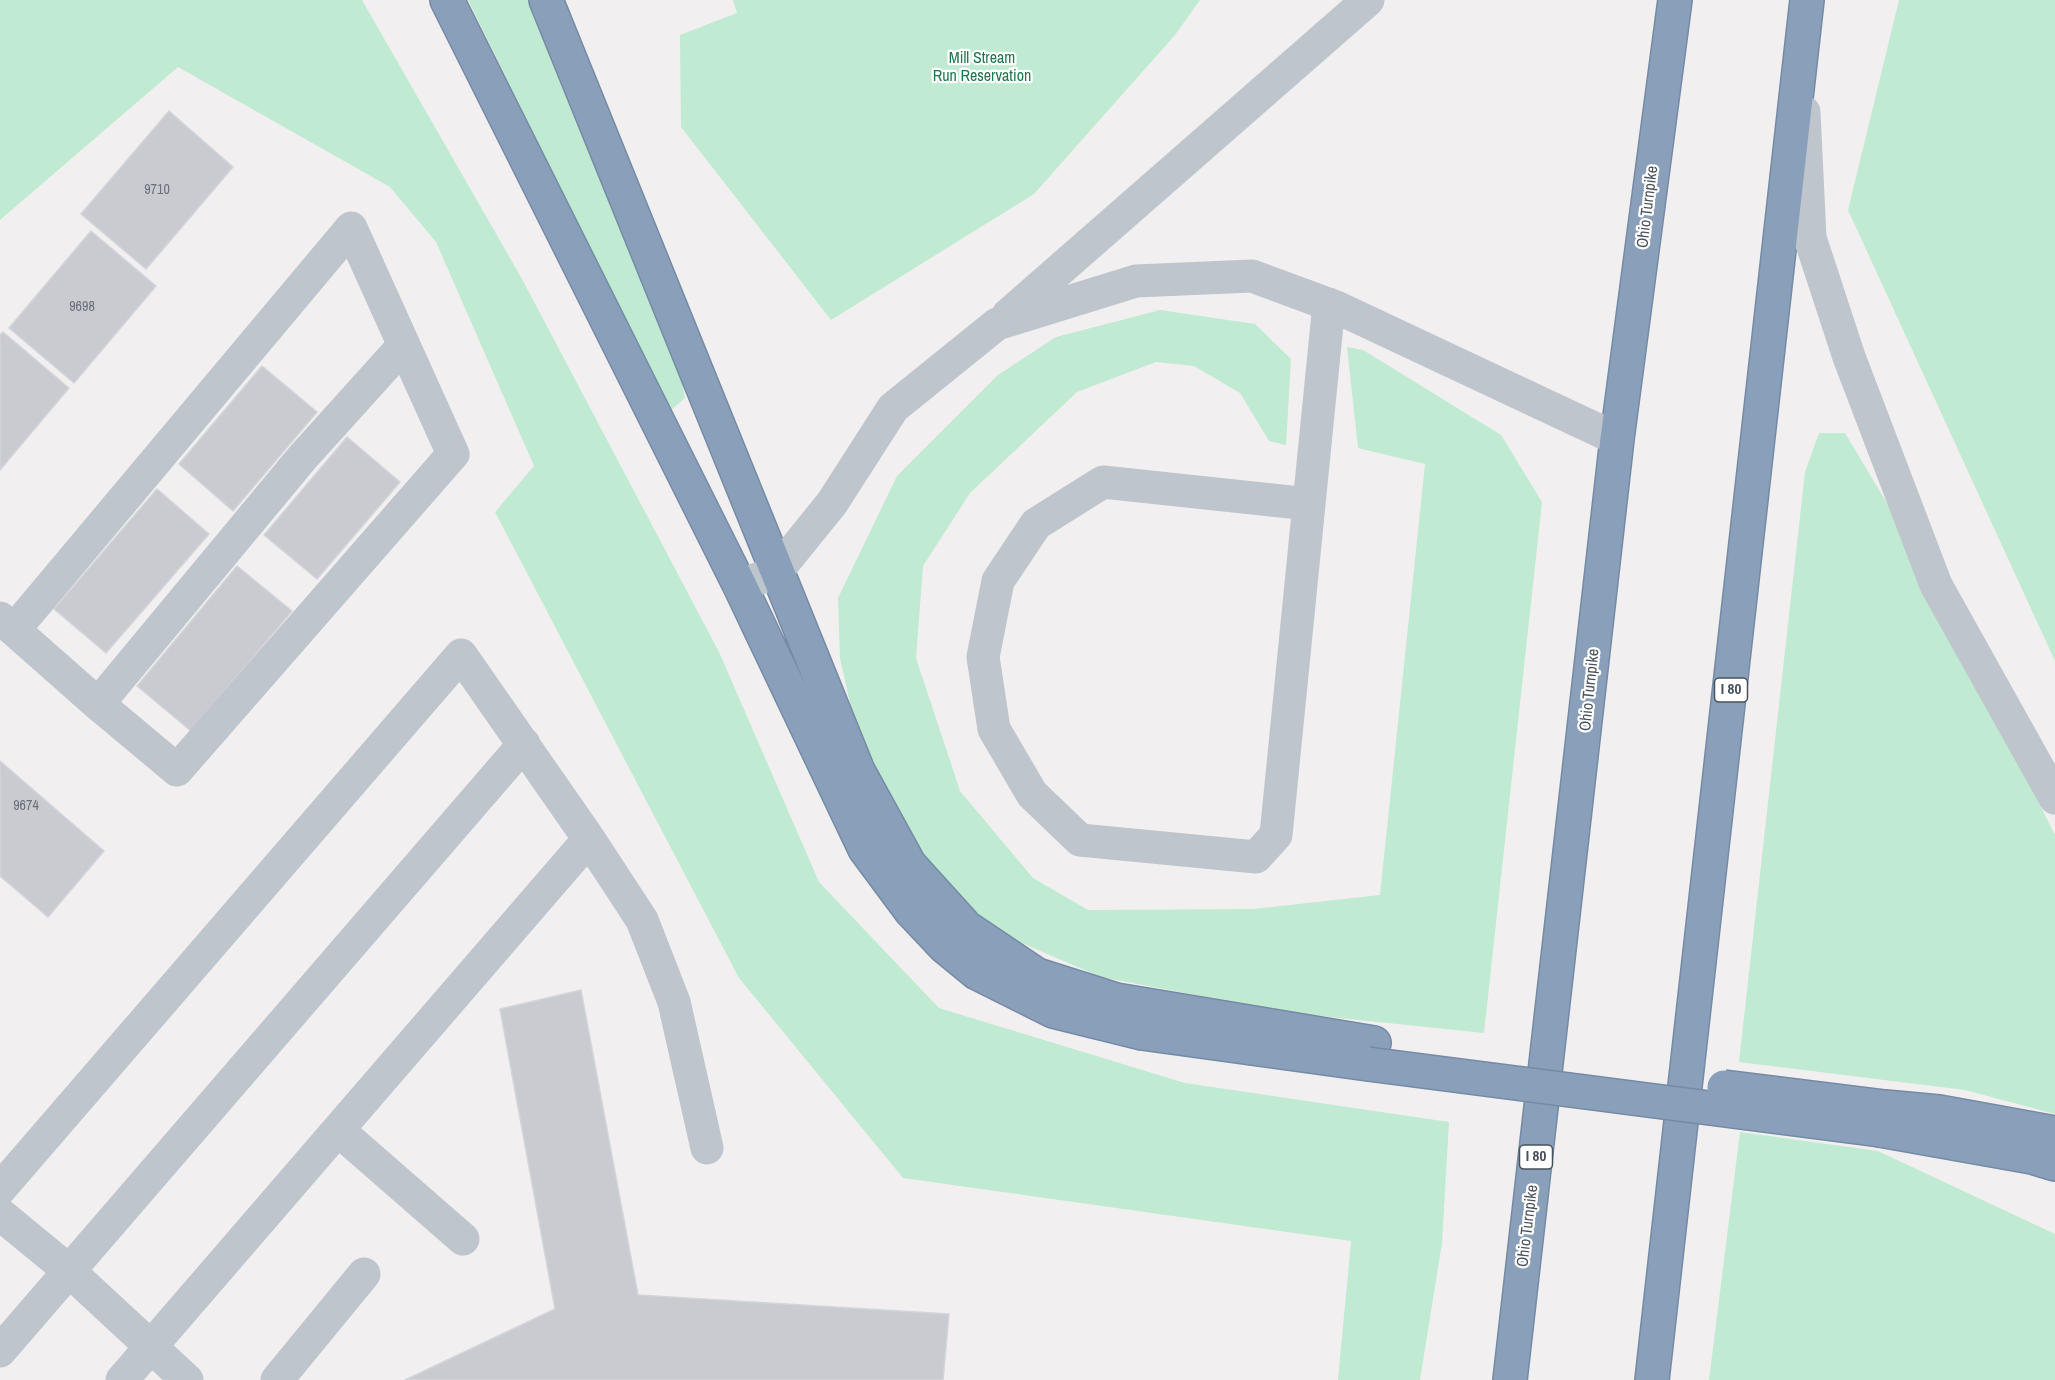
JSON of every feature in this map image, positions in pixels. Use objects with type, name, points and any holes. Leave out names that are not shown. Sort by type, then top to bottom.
[{"type":"highway","points":[[447,0],[740,586],[865,849],[911,911],[944,946],[977,973],[1053,1011],[1142,1033],[1371,1053],[1883,1118],[2055,1164]]},
{"type":"highway","points":[[546,0],[858,771],[909,864],[967,928],[1036,975],[1116,1000],[1371,1053]]},
{"type":"highway","name":"Ohio Turnpike","points":[[1510,1380],[1617,439],[1675,0]]},
{"type":"highway","name":"I 80","points":[[1652,1380],[1800,52],[1808,0]]},
{"type":"highway","points":[[1883,1118],[1939,1112],[2055,1133]]},
{"type":"lane","points":[[740,586],[777,571],[832,503],[893,408],[997,324],[1368,0]]},
{"type":"lane","points":[[1800,52],[1810,238],[1849,357],[1936,585],[2055,798]]},
{"type":"lane","points":[[351,228],[404,345],[453,454],[177,771],[7,624],[351,228]]},
{"type":"lane","points":[[997,324],[1136,281],[1252,276],[1329,304],[1617,439]]},
{"type":"lane","points":[[1309,504],[1103,482],[1036,524],[998,581],[983,657],[994,729],[1032,794],[1080,840],[1256,857],[1276,836],[1329,304]]},
{"type":"lane","points":[[98,704],[302,458],[404,345]]},
{"type":"lane","points":[[0,1189],[461,655],[589,839],[642,920],[670,992],[707,1148]]},
{"type":"lane","points":[[0,1351],[524,744]]},
{"type":"lane","points":[[122,1380],[589,839]]},
{"type":"lane","points":[[338,1130],[463,1239]]},
{"type":"lane","points":[[0,1214],[68,1270],[187,1380]]},
{"type":"lane","points":[[277,1380],[364,1274]]},
{"type":"green space","points":[[0,0],[362,0],[522,279],[719,652],[819,882],[939,1008],[1185,1083],[1449,1122],[1442,1243],[1420,1380],[1338,1380],[1351,1241],[903,1178],[739,978],[495,512],[534,466],[436,242],[390,187],[178,67],[0,220]]},
{"type":"green space","points":[[468,0],[529,0],[680,370],[685,398],[670,411]]},
{"type":"green space","name":"Mill Stream Run Reservation","points":[[733,0],[1200,0],[1175,35],[1034,194],[831,320],[681,127],[680,35],[737,13]]},
{"type":"green space","points":[[1899,0],[2055,0],[2055,661],[1848,210]]},
{"type":"green space","points":[[1160,310],[1255,324],[1291,359],[1286,445],[1269,441],[1240,393],[1194,366],[1156,362],[1077,392],[970,493],[923,566],[916,658],[960,791],[1033,878],[1088,910],[1254,909],[1380,895],[1425,464],[1358,448],[1347,347],[1363,350],[1501,435],[1542,502],[1484,1033],[1291,1013],[1101,977],[982,926],[915,853],[857,734],[840,658],[838,598],[897,476],[998,375],[1056,337]]},
{"type":"green space","points":[[1819,433],[1845,433],[1900,525],[2055,835],[2055,1114],[1965,1090],[1739,1062],[1805,472]]},
{"type":"green space","points":[[1740,1132],[1878,1151],[2055,1234],[2055,1380],[1709,1380]]},
{"type":"building","points":[[169,111],[233,167],[146,269],[81,214]]},
{"type":"building","points":[[91,231],[156,286],[74,383],[9,328]]},
{"type":"building","points":[[3,332],[69,388],[0,470],[0,335]]},
{"type":"building","points":[[262,366],[317,412],[233,511],[179,464]]},
{"type":"building","points":[[347,437],[400,482],[317,579],[264,535]]},
{"type":"building","points":[[157,489],[209,534],[106,653],[54,609]]},
{"type":"building","points":[[237,566],[292,611],[191,731],[137,686]]},
{"type":"building","points":[[0,761],[104,851],[48,917],[0,876]]},
{"type":"building","points":[[581,990],[638,1295],[949,1314],[943,1380],[405,1380],[555,1309],[500,1009]]}]
